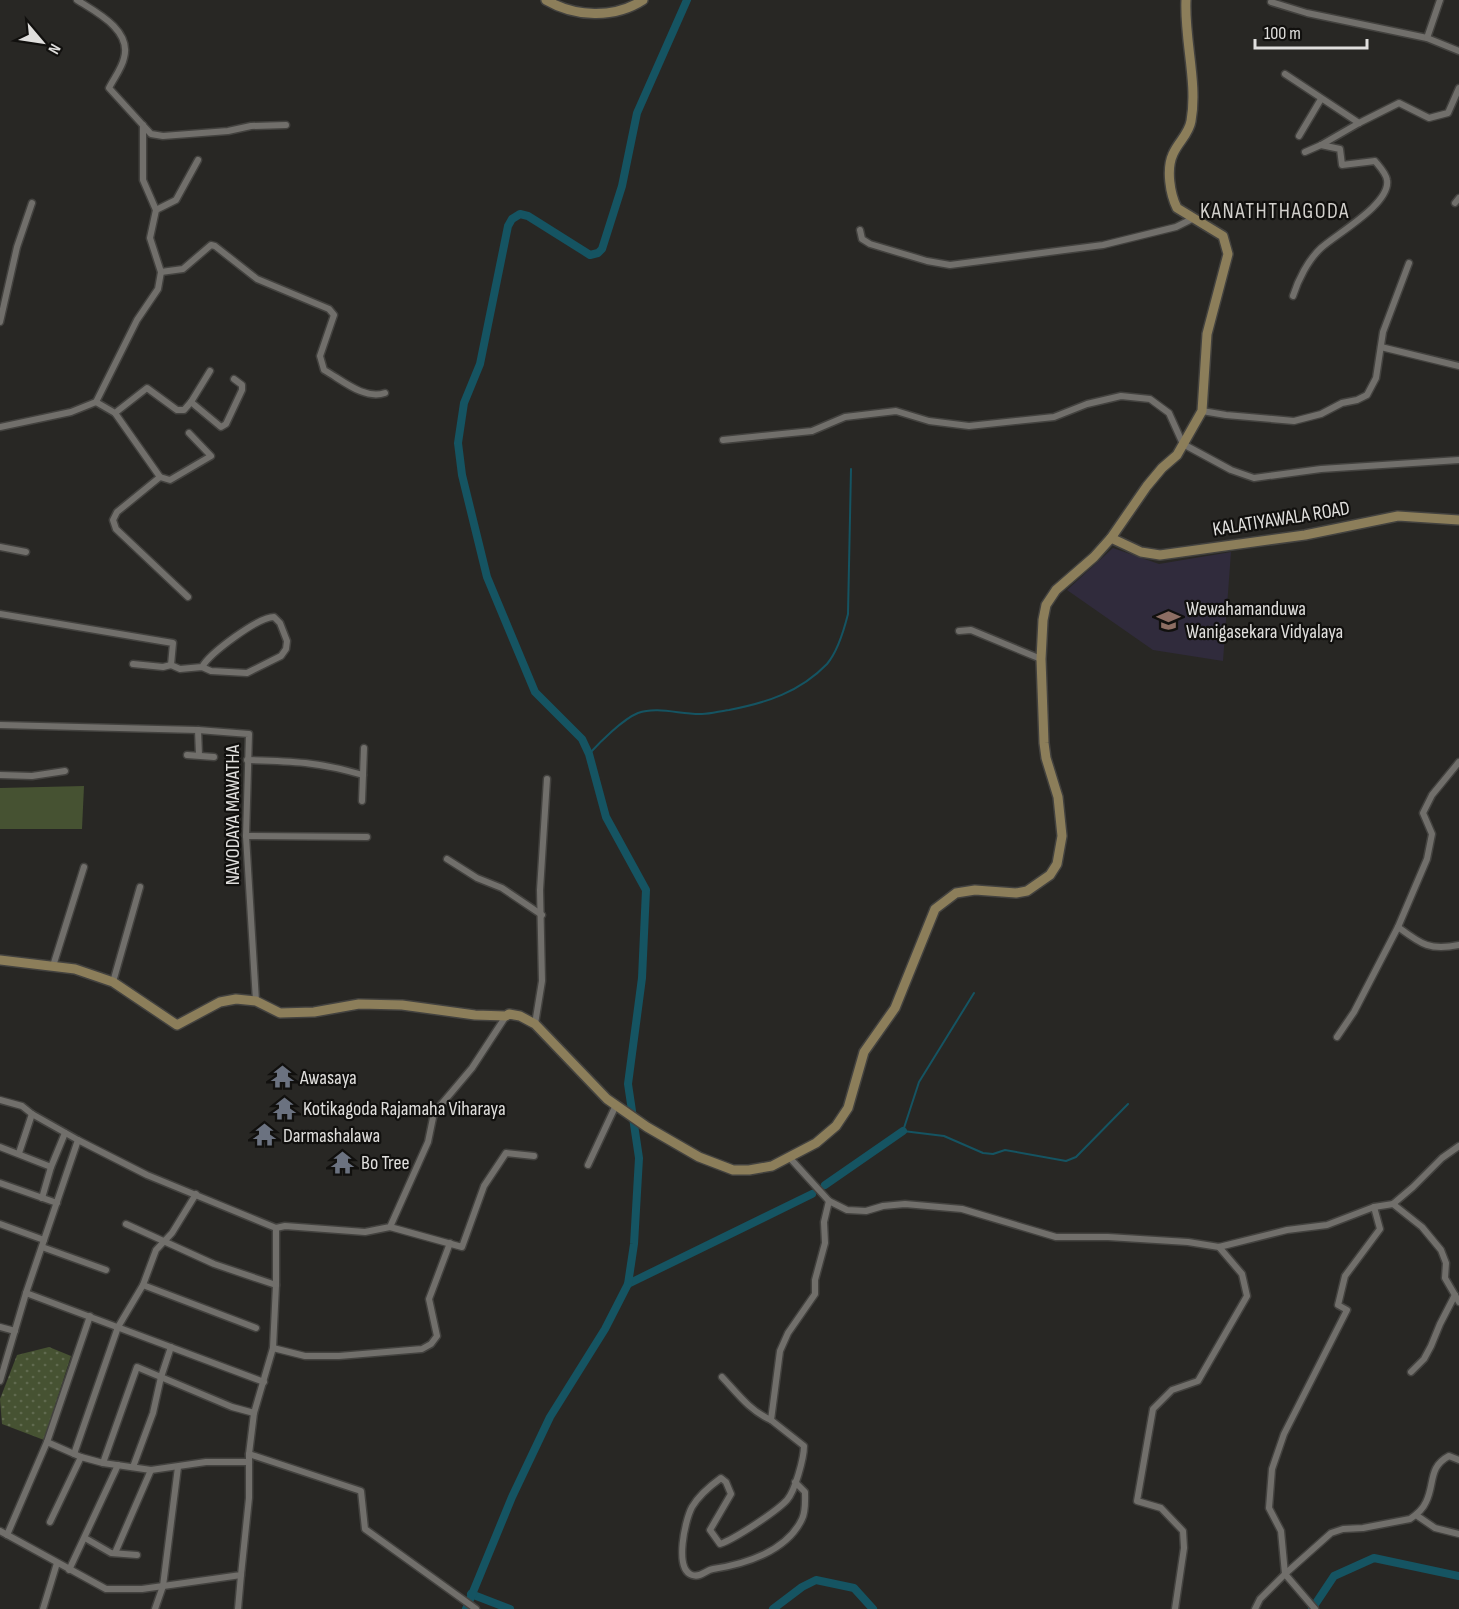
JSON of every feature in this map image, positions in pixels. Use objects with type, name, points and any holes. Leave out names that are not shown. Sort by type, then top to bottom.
[{"type":"street","points":[[77,0],[108,20],[122,36],[126,48],[124,59],[110,88],[151,134],[162,136],[285,124]]},
{"type":"street","points":[[546,0],[559,8],[597,14],[617,12],[643,0]]},
{"type":"street","points":[[0,960],[75,969],[113,982],[177,1025],[220,1002],[236,999],[255,1001],[280,1013],[314,1012],[359,1004],[402,1005],[475,1015],[520,1016],[535,1024],[607,1099],[647,1127],[699,1157],[733,1170],[772,1166],[816,1143],[836,1126],[848,1108],[864,1052],[895,1008],[935,909],[956,893],[975,890],[1016,893],[1027,891],[1050,875],[1057,864],[1062,836],[1058,797],[1046,758],[1044,743],[1041,659],[1046,605],[1056,590],[1094,557],[1111,538],[1162,468],[1177,455],[1202,411],[1207,334],[1228,254],[1222,236],[1177,208],[1173,201],[1169,178],[1172,155],[1184,139],[1191,122],[1192,81],[1185,13],[1186,0]]},
{"type":"street","points":[[1427,38],[1440,0]]},
{"type":"street","points":[[1270,1],[1307,13],[1427,38],[1459,51]]},
{"type":"street","points":[[1285,74],[1359,123]]},
{"type":"street","points":[[1305,152],[1399,103],[1429,117],[1448,113],[1459,88]]},
{"type":"street","points":[[1299,136],[1322,99]]},
{"type":"street","points":[[0,427],[70,412],[96,402],[137,320],[158,289],[161,272],[150,238],[156,210],[143,180],[143,125]]},
{"type":"street","points":[[1293,296],[1297,282],[1318,250],[1368,213],[1380,201],[1386,190],[1387,181],[1375,161],[1342,165],[1340,149],[1321,145]]},
{"type":"street","points":[[156,210],[176,200],[198,160]]},
{"type":"street","points":[[0,322],[17,247],[32,203]]},
{"type":"street","points":[[860,230],[862,239],[870,244],[927,261],[950,265],[1103,245],[1176,227],[1194,218]]},
{"type":"street","points":[[161,272],[183,269],[211,245],[215,246],[257,279],[329,309],[334,315],[320,356],[324,370],[366,394],[376,396],[385,393]]},
{"type":"street","points":[[1202,411],[1294,421],[1321,414],[1342,403],[1367,395],[1376,378],[1383,332],[1409,263]]},
{"type":"street","points":[[1381,347],[1459,366]]},
{"type":"street","points":[[115,413],[147,388],[177,410],[184,410],[210,371]]},
{"type":"street","points":[[191,402],[221,427],[226,424],[242,390],[242,385],[234,379]]},
{"type":"street","points":[[723,440],[812,431],[845,417],[896,411],[928,421],[969,426],[1012,422],[1054,417],[1087,404],[1121,396],[1150,399],[1169,413],[1184,444],[1231,470],[1254,478],[1321,469],[1459,460]]},
{"type":"street","points":[[96,402],[115,413],[160,477],[170,480],[211,456],[189,433]]},
{"type":"street","points":[[160,477],[117,512],[113,520],[116,529],[188,597]]},
{"type":"street","name":"KALATIYAWALA ROAD","points":[[1111,538],[1141,552],[1160,555],[1305,535],[1398,516],[1459,520]]},
{"type":"street","points":[[0,547],[26,552]]},
{"type":"street","points":[[0,614],[173,643],[171,665]]},
{"type":"street","points":[[133,664],[163,667],[171,665],[180,669],[202,667],[212,671],[247,673],[281,656],[286,649],[287,641],[280,623],[274,617],[268,617],[237,636],[205,661],[202,667]]},
{"type":"street","points":[[959,631],[971,630],[1041,659]]},
{"type":"street","name":"NAVODAYA MAWATHA","points":[[0,725],[198,730],[249,734],[246,836],[255,1001]]},
{"type":"street","points":[[198,730],[199,755]]},
{"type":"street","points":[[362,801],[364,748]]},
{"type":"street","points":[[187,755],[214,757]]},
{"type":"street","points":[[247,760],[302,761],[334,766],[363,775]]},
{"type":"street","points":[[1337,1037],[1354,1012],[1398,927],[1427,859],[1432,834],[1423,813],[1432,795],[1459,762]]},
{"type":"street","points":[[0,775],[32,776],[65,771]]},
{"type":"street","points":[[535,1024],[542,981],[540,890],[547,779]]},
{"type":"street","points":[[246,836],[367,837]]},
{"type":"street","points":[[447,859],[477,878],[502,888],[542,915]]},
{"type":"street","points":[[53,966],[84,867]]},
{"type":"street","points":[[113,982],[140,887]]},
{"type":"street","points":[[1398,927],[1424,946],[1446,948],[1459,945]]},
{"type":"street","points":[[390,1227],[428,1142],[434,1113],[472,1068],[506,1016]]},
{"type":"street","points":[[0,1100],[22,1106],[65,1133],[147,1175],[276,1228],[285,1226],[365,1232],[390,1227],[462,1247],[484,1186],[506,1153],[534,1156]]},
{"type":"street","points":[[588,1165],[616,1105]]},
{"type":"street","points":[[19,1153],[32,1114]]},
{"type":"street","points":[[42,1198],[51,1167],[65,1133]]},
{"type":"street","points":[[0,1381],[26,1293],[78,1140]]},
{"type":"street","points":[[789,1157],[829,1201],[847,1210],[866,1211],[883,1206],[905,1204],[962,1209],[1056,1237],[1108,1237],[1188,1242],[1219,1247],[1287,1230],[1327,1225],[1374,1207],[1393,1204],[1442,1158],[1459,1146]]},
{"type":"street","points":[[0,1147],[51,1167]]},
{"type":"street","points":[[0,1183],[57,1203]]},
{"type":"street","points":[[50,1522],[77,1455],[118,1327],[143,1285],[156,1250],[165,1243],[196,1194]]},
{"type":"street","points":[[771,1420],[780,1351],[788,1333],[815,1294],[815,1280],[825,1243],[824,1222],[829,1201]]},
{"type":"street","points":[[1393,1204],[1422,1227],[1441,1250],[1446,1263],[1445,1278],[1459,1302]]},
{"type":"street","points":[[1315,1609],[1285,1575],[1281,1531],[1269,1508],[1272,1468],[1284,1434],[1347,1310],[1338,1305],[1345,1276],[1380,1229],[1374,1207]]},
{"type":"street","points":[[0,1224],[45,1240]]},
{"type":"street","points":[[126,1224],[214,1264],[276,1285]]},
{"type":"street","points":[[239,1608],[249,1498],[249,1454],[254,1413],[273,1348],[276,1228]]},
{"type":"street","points":[[273,1348],[305,1356],[339,1356],[422,1349],[431,1344],[437,1336],[429,1299],[450,1243]]},
{"type":"street","points":[[42,1247],[106,1270]]},
{"type":"street","points":[[1175,1609],[1184,1548],[1183,1531],[1161,1508],[1137,1501],[1153,1409],[1172,1390],[1198,1381],[1247,1296],[1242,1274],[1219,1247]]},
{"type":"street","points":[[143,1285],[256,1328]]},
{"type":"street","points":[[26,1293],[264,1382]]},
{"type":"street","points":[[1411,1372],[1428,1353],[1455,1295]]},
{"type":"street","points":[[7,1535],[46,1442],[90,1316]]},
{"type":"street","points":[[0,1327],[15,1331]]},
{"type":"street","points":[[134,1467],[153,1413],[171,1347]]},
{"type":"street","points":[[103,1463],[137,1367],[232,1407],[254,1413]]},
{"type":"street","points":[[722,1377],[748,1406],[771,1420],[804,1446],[804,1459],[788,1499],[732,1540],[720,1544],[710,1530],[731,1494],[726,1482],[721,1478],[707,1488],[692,1508],[683,1535],[683,1564],[688,1572],[693,1576],[701,1575],[709,1570],[758,1558],[785,1541],[802,1519],[805,1510],[805,1492],[795,1482]]},
{"type":"street","points":[[46,1442],[103,1463],[151,1470],[206,1462],[249,1462]]},
{"type":"street","points":[[249,1454],[361,1491],[365,1529],[474,1608]]},
{"type":"street","points":[[1255,1609],[1260,1599],[1331,1533],[1343,1529],[1363,1528],[1410,1519],[1416,1515],[1426,1503],[1435,1470],[1441,1461],[1449,1456],[1459,1460]]},
{"type":"street","points":[[69,1570],[118,1465]]},
{"type":"street","points":[[154,1609],[163,1587],[178,1467]]},
{"type":"street","points":[[115,1553],[151,1470]]},
{"type":"street","points":[[1416,1515],[1435,1528],[1459,1534]]},
{"type":"street","points":[[0,1532],[106,1589],[163,1587],[241,1575]]},
{"type":"street","points":[[85,1538],[115,1553],[137,1555]]},
{"type":"street","points":[[43,1609],[57,1563]]},
{"type":"shaded area","name":"Wewahamanduwa Wanigasekara Vidyalaya","points":[[1113,548],[1159,564],[1231,552],[1223,661],[1153,650],[1067,590]]},
{"type":"green space","points":[[84,786],[82,829],[0,829],[0,788]]},
{"type":"green space","points":[[49,1347],[71,1356],[44,1440],[2,1424],[0,1399],[17,1355]]},
{"type":"waterway","points":[[466,1609],[512,1497],[550,1417],[605,1329],[628,1284],[634,1244],[639,1158],[628,1084],[642,978],[646,890],[606,817],[589,754],[582,739],[535,692],[487,577],[462,475],[458,443],[464,403],[480,364],[508,226],[512,219],[520,214],[528,216],[590,255],[602,249],[622,186],[637,113],[687,0]]},
{"type":"waterway","points":[[589,754],[619,725],[638,713],[654,710],[705,714],[756,704],[794,689],[817,674],[827,664],[837,647],[848,614],[851,469]]},
{"type":"waterway","points":[[974,993],[919,1082],[903,1131],[944,1136],[983,1153],[993,1154],[1005,1150],[1066,1161],[1076,1157],[1128,1104]]},
{"type":"waterway","points":[[825,1185],[903,1131]]},
{"type":"waterway","points":[[628,1284],[812,1194]]},
{"type":"waterway","points":[[1312,1609],[1334,1576],[1374,1558],[1459,1576]]},
{"type":"waterway","points":[[773,1609],[802,1587],[816,1580],[854,1588],[873,1609]]},
{"type":"waterway","points":[[471,1594],[510,1609]]},
{"type":"place","name":"Wewahamanduwa Wanigasekara Vidyalaya","points":[[1168,620]]},
{"type":"place","name":"Awasaya","points":[[282,1077]]},
{"type":"place","name":"Kotikagoda Rajamaha Viharaya","points":[[285,1108]]},
{"type":"place","name":"Darmashalawa","points":[[265,1135]]},
{"type":"place","name":"Bo Tree","points":[[343,1162]]},
{"type":"district","name":"KANATHTHAGODA","points":[[1275,210]]}]
